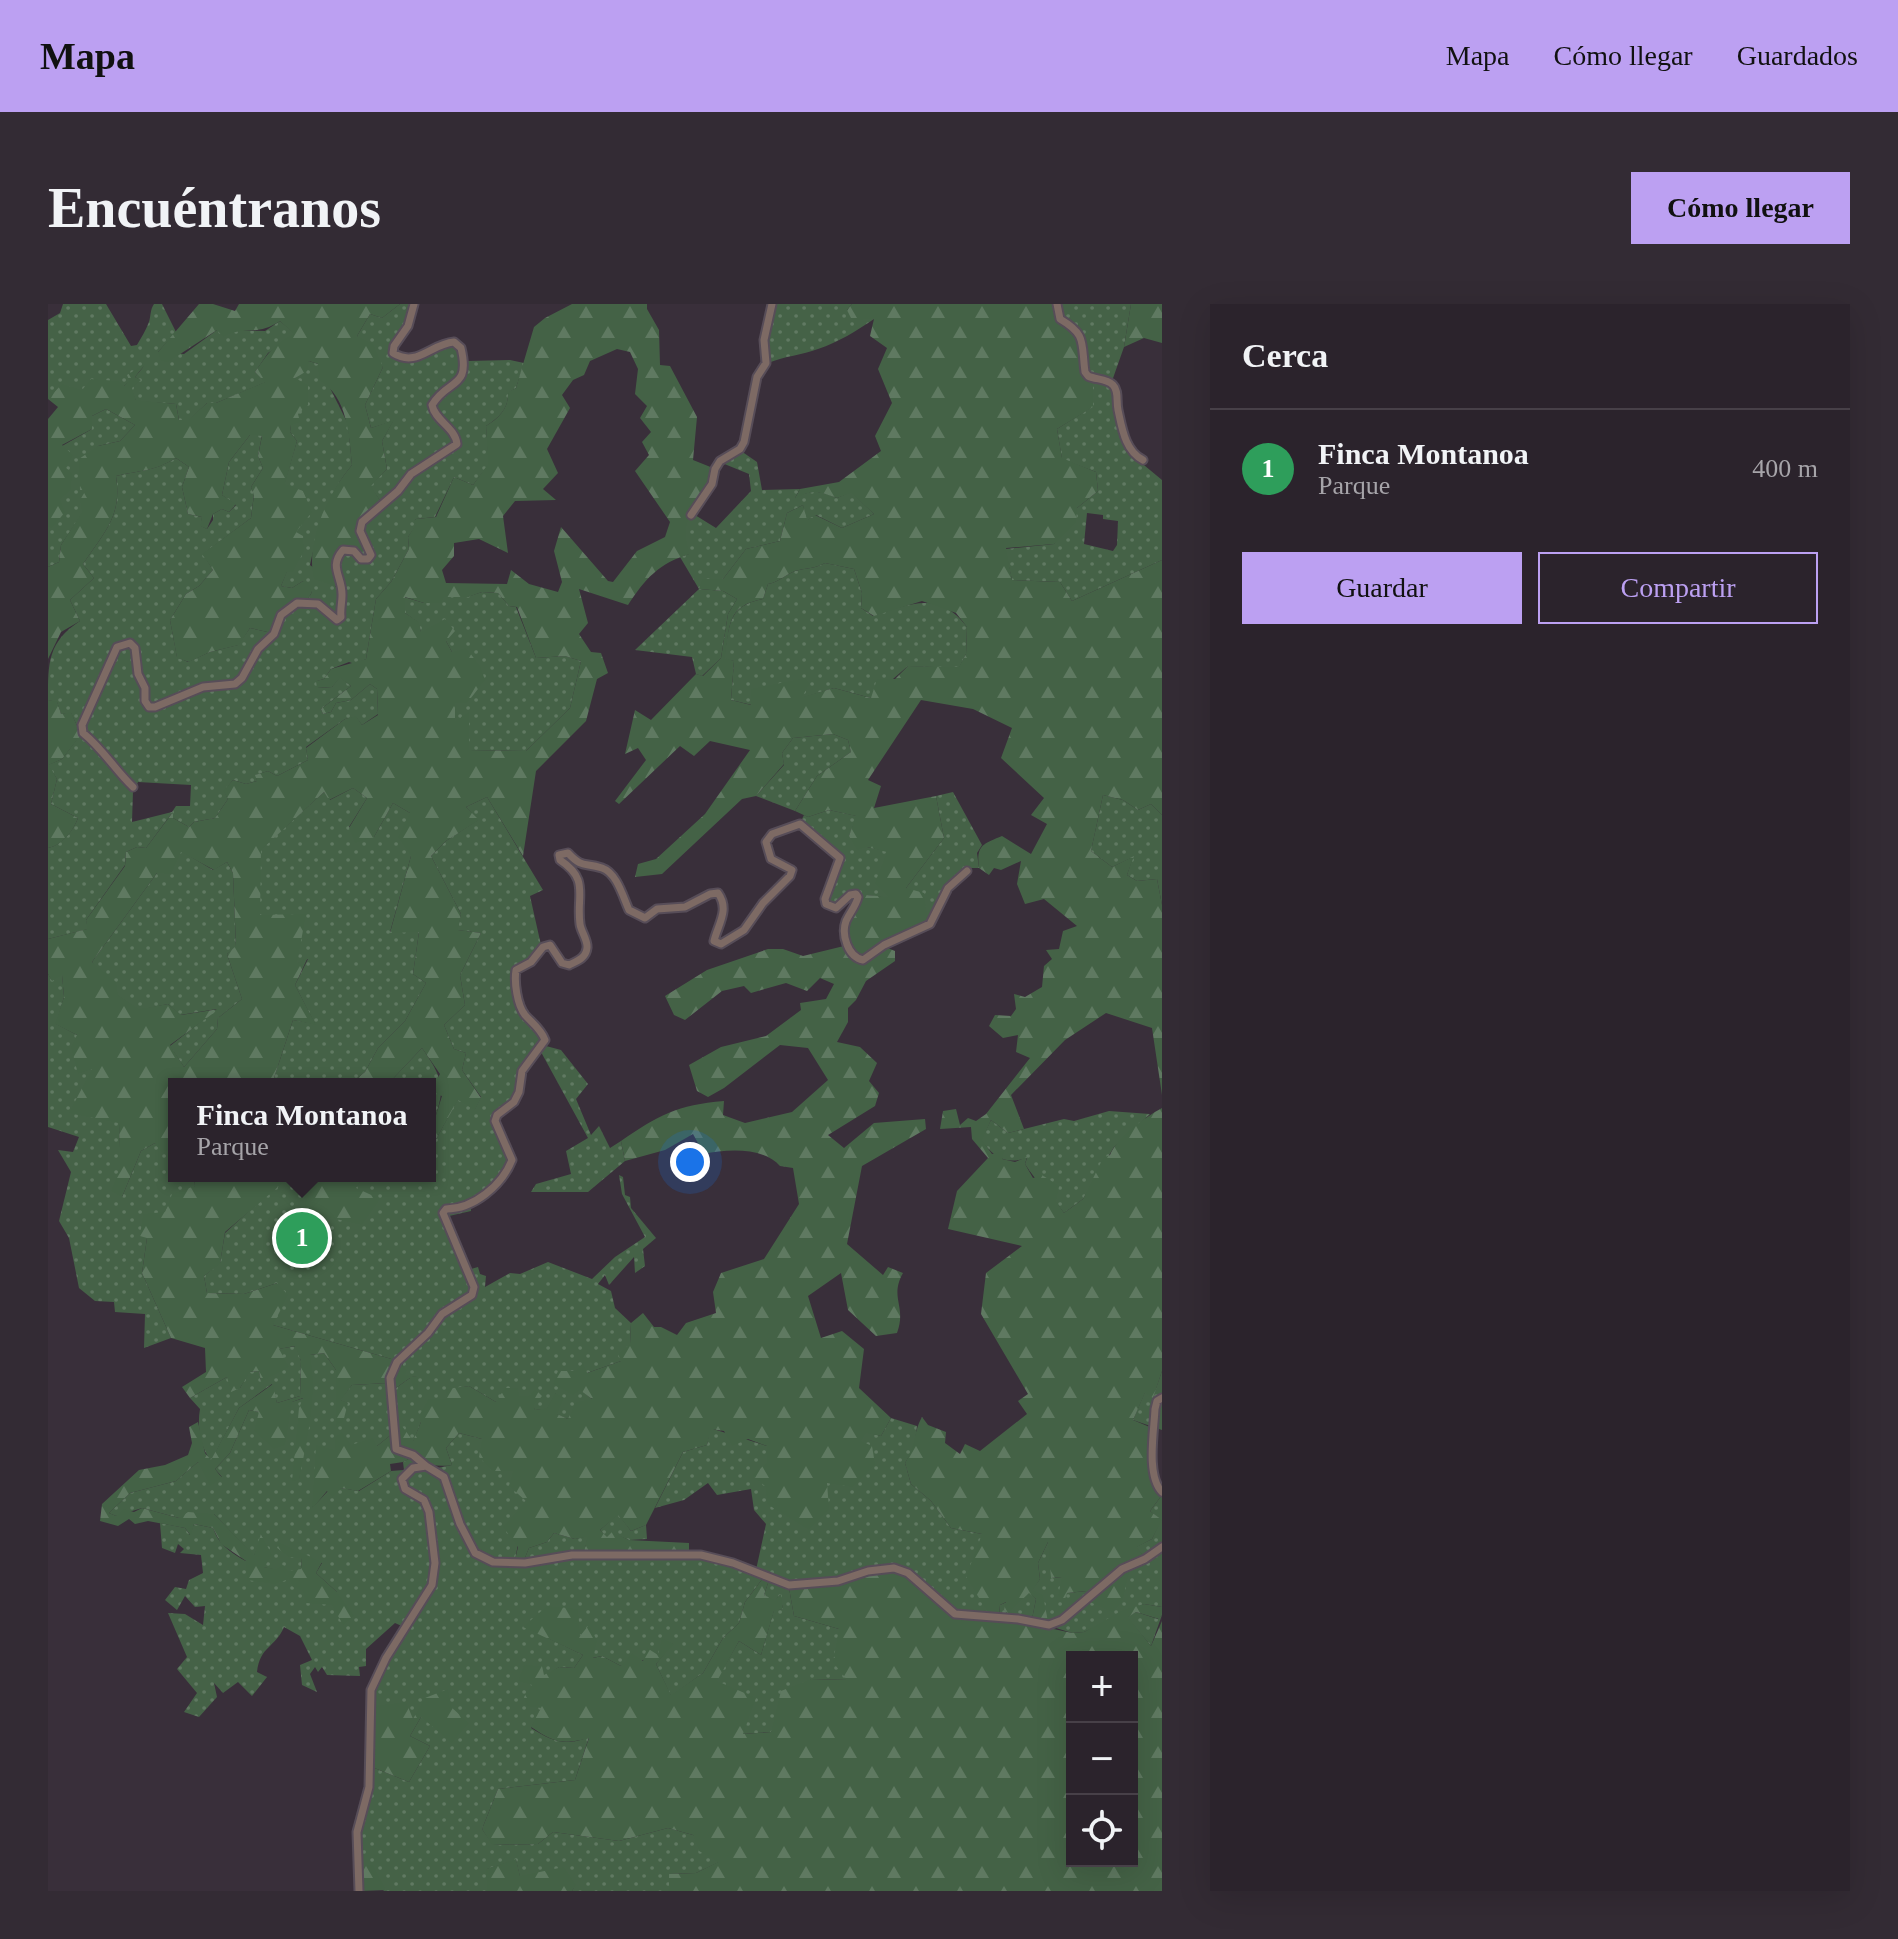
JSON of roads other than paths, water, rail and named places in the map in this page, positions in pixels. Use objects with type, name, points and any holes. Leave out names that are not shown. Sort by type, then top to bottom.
[{"type":"street","points":[[133,787],[118,773],[98,745],[83,733],[82,725],[117,647],[130,643],[135,648],[138,674],[149,707],[203,687],[235,684],[242,678],[258,649],[274,634],[281,615],[287,609],[297,603],[308,602],[318,604],[337,620],[341,617],[343,593],[335,566],[337,557],[343,550],[354,551],[361,559],[368,559],[371,555],[360,531],[362,522],[398,491],[411,474],[457,444],[456,438],[434,413],[432,405],[463,377],[461,348],[454,342],[444,343],[416,359],[402,359],[393,353],[394,346],[408,326],[414,304]]},
{"type":"street","points":[[691,515],[712,484],[720,461],[740,449],[744,442],[757,377],[766,363],[764,340],[772,304]]},
{"type":"street","points":[[1057,304],[1060,319],[1076,328],[1079,334],[1088,376],[1111,382],[1116,388],[1127,444],[1134,455],[1143,460]]},
{"type":"street","points":[[967,871],[948,888],[933,921],[884,945],[863,960],[852,955],[845,930],[858,897],[856,894],[850,895],[836,908],[826,904],[825,899],[840,858],[800,824],[772,834],[766,842],[771,859],[789,867],[792,870],[790,876],[763,903],[744,930],[721,944],[714,941],[724,915],[723,901],[718,893],[685,907],[657,909],[645,918],[629,910],[613,876],[607,871],[579,865],[568,853],[559,855],[579,880],[582,894],[580,924],[587,952],[569,965],[562,963],[550,945],[543,947],[531,962],[516,970],[522,1011],[545,1040],[522,1071],[514,1102],[497,1115],[495,1121],[512,1160],[495,1188],[443,1213],[474,1287],[472,1295],[442,1314],[428,1333],[397,1362],[390,1378],[396,1449],[413,1455],[444,1477],[460,1524],[475,1553],[493,1562],[525,1563],[572,1555],[701,1555],[733,1563],[789,1585],[838,1581],[868,1571],[894,1568],[908,1573],[955,1614],[1049,1625],[1062,1620],[1122,1569],[1162,1547]]},
{"type":"street","points":[[1162,1398],[1157,1401],[1155,1409],[1153,1472],[1157,1487],[1162,1492]]},
{"type":"street","points":[[359,1891],[357,1832],[369,1787],[371,1690],[386,1658],[432,1585],[435,1563],[429,1512],[424,1500],[405,1489],[402,1479],[413,1468],[426,1466]]},
{"type":"place","name":"Finca Montanoa","points":[[302,1238]]}]
